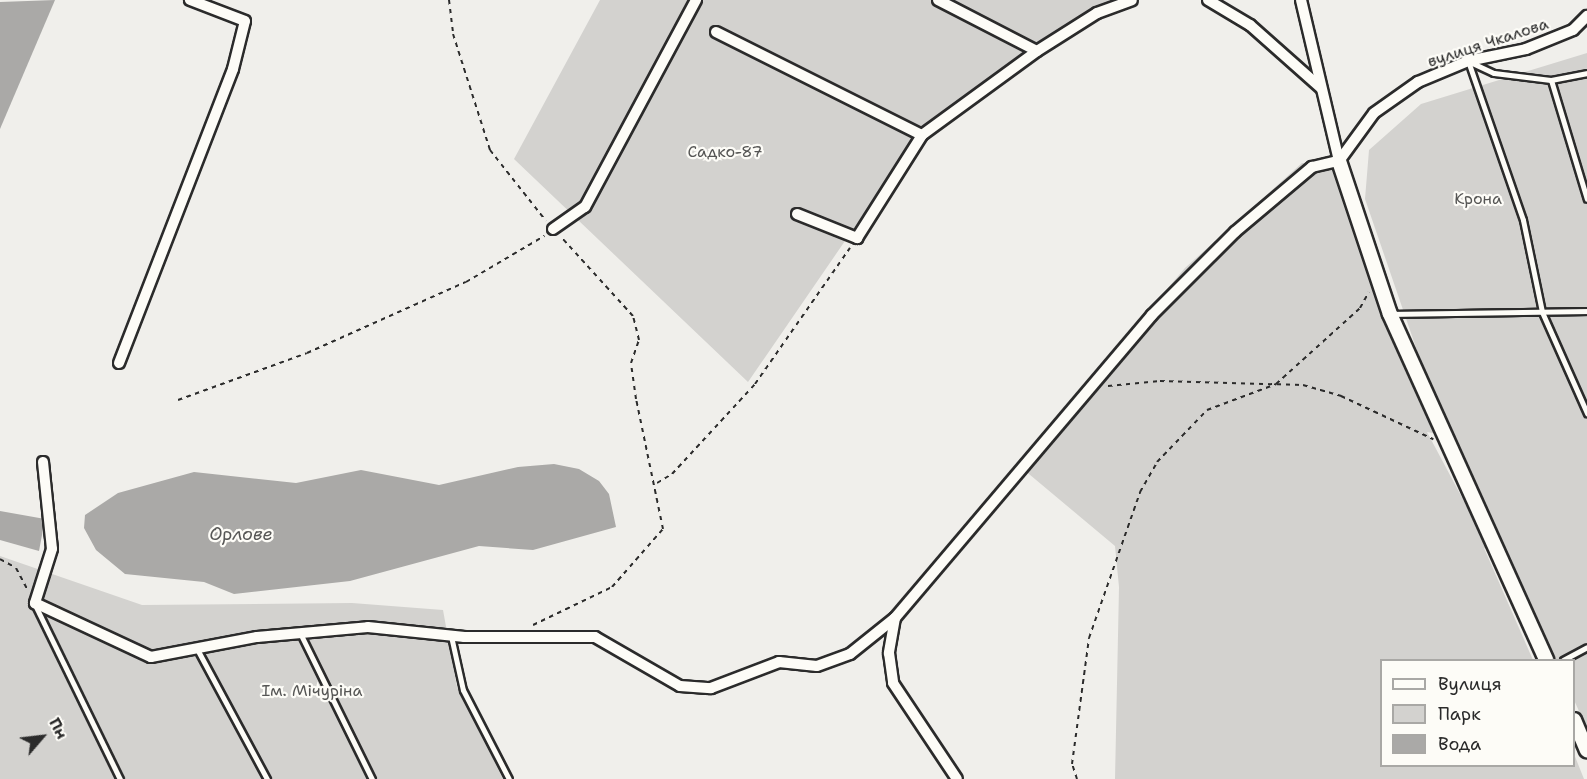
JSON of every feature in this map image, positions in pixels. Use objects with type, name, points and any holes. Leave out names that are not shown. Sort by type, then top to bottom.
[{"type":"street","points":[[119,363],[233,69],[245,21],[190,0]]},
{"type":"street","points":[[553,229],[585,207],[696,0]]},
{"type":"street","points":[[938,0],[1037,51]]},
{"type":"street","points":[[797,214],[857,238],[922,135],[1037,51],[1097,13],[1132,0]]},
{"type":"street","points":[[1208,0],[1250,24],[1323,89]]},
{"type":"street","points":[[1301,0],[1339,161],[1390,314],[1445,444],[1546,659]]},
{"type":"street","name":"вулиця Чкалова","points":[[1339,161],[1374,113],[1418,82],[1468,61],[1526,49],[1573,30],[1587,16]]},
{"type":"street","points":[[716,32],[922,135]]},
{"type":"street","points":[[44,462],[52,549],[35,603],[151,657],[368,627],[451,636],[595,637],[680,686],[711,688],[779,662],[817,666],[850,654],[895,618],[1172,293],[1280,190],[1312,167],[1339,161]]},
{"type":"street","points":[[895,618],[889,653],[893,683],[957,779]]},
{"type":"street","points":[[1575,722],[1587,750]]},
{"type":"lane","points":[[1468,61],[1494,73],[1551,80],[1587,73]]},
{"type":"lane","points":[[1468,61],[1523,220],[1542,312],[1587,413]]},
{"type":"lane","points":[[1551,80],[1587,199]]},
{"type":"lane","points":[[1390,314],[1587,311]]},
{"type":"lane","points":[[35,603],[120,779]]},
{"type":"lane","points":[[301,635],[372,779]]},
{"type":"lane","points":[[451,636],[463,690],[509,779]]},
{"type":"lane","points":[[1565,659],[1587,647]]},
{"type":"lane","points":[[197,649],[267,779]]},
{"type":"path","points":[[449,0],[453,34],[490,150],[553,229],[633,316],[639,340],[631,363],[636,399],[657,483],[663,529],[612,587],[511,637]]},
{"type":"path","points":[[178,400],[307,353],[466,282],[553,229]]},
{"type":"path","points":[[657,483],[672,474],[755,384],[857,238]]},
{"type":"path","points":[[1077,779],[1072,764],[1089,638],[1140,492],[1174,438],[1207,410],[1276,384],[1360,308],[1377,277]]},
{"type":"path","points":[[1102,389],[1160,381],[1276,384],[1341,396],[1445,444]]},
{"type":"path","points":[[0,559],[16,568],[35,603]]},
{"type":"green space","name":"Садко-87","points":[[600,0],[1116,0],[1049,37],[922,129],[748,382],[514,159]]},
{"type":"green space","name":"Крона","points":[[1587,53],[1587,729],[1575,702],[1575,659],[1555,659],[1506,554],[1424,371],[1365,199],[1369,150],[1421,104]]},
{"type":"green space","points":[[1302,163],[1336,168],[1405,365],[1438,434],[1427,432],[1490,550],[1484,548],[1533,659],[1380,659],[1380,767],[1575,767],[1575,756],[1584,779],[1115,779],[1119,587],[1115,546],[1017,464],[1185,268]]},
{"type":"green space","name":"Ім. Мічуріна","points":[[0,556],[142,605],[352,603],[443,610],[457,687],[503,779],[0,779]]},
{"type":"water","points":[[55,0],[0,129],[0,2]]},
{"type":"water","name":"Орлове","points":[[554,464],[579,469],[599,481],[609,494],[616,527],[533,550],[479,546],[350,581],[234,594],[204,582],[125,574],[96,550],[84,528],[85,515],[118,493],[194,472],[296,483],[361,470],[439,485],[518,467]]},
{"type":"water","points":[[0,511],[45,519],[39,551],[0,540]]}]
